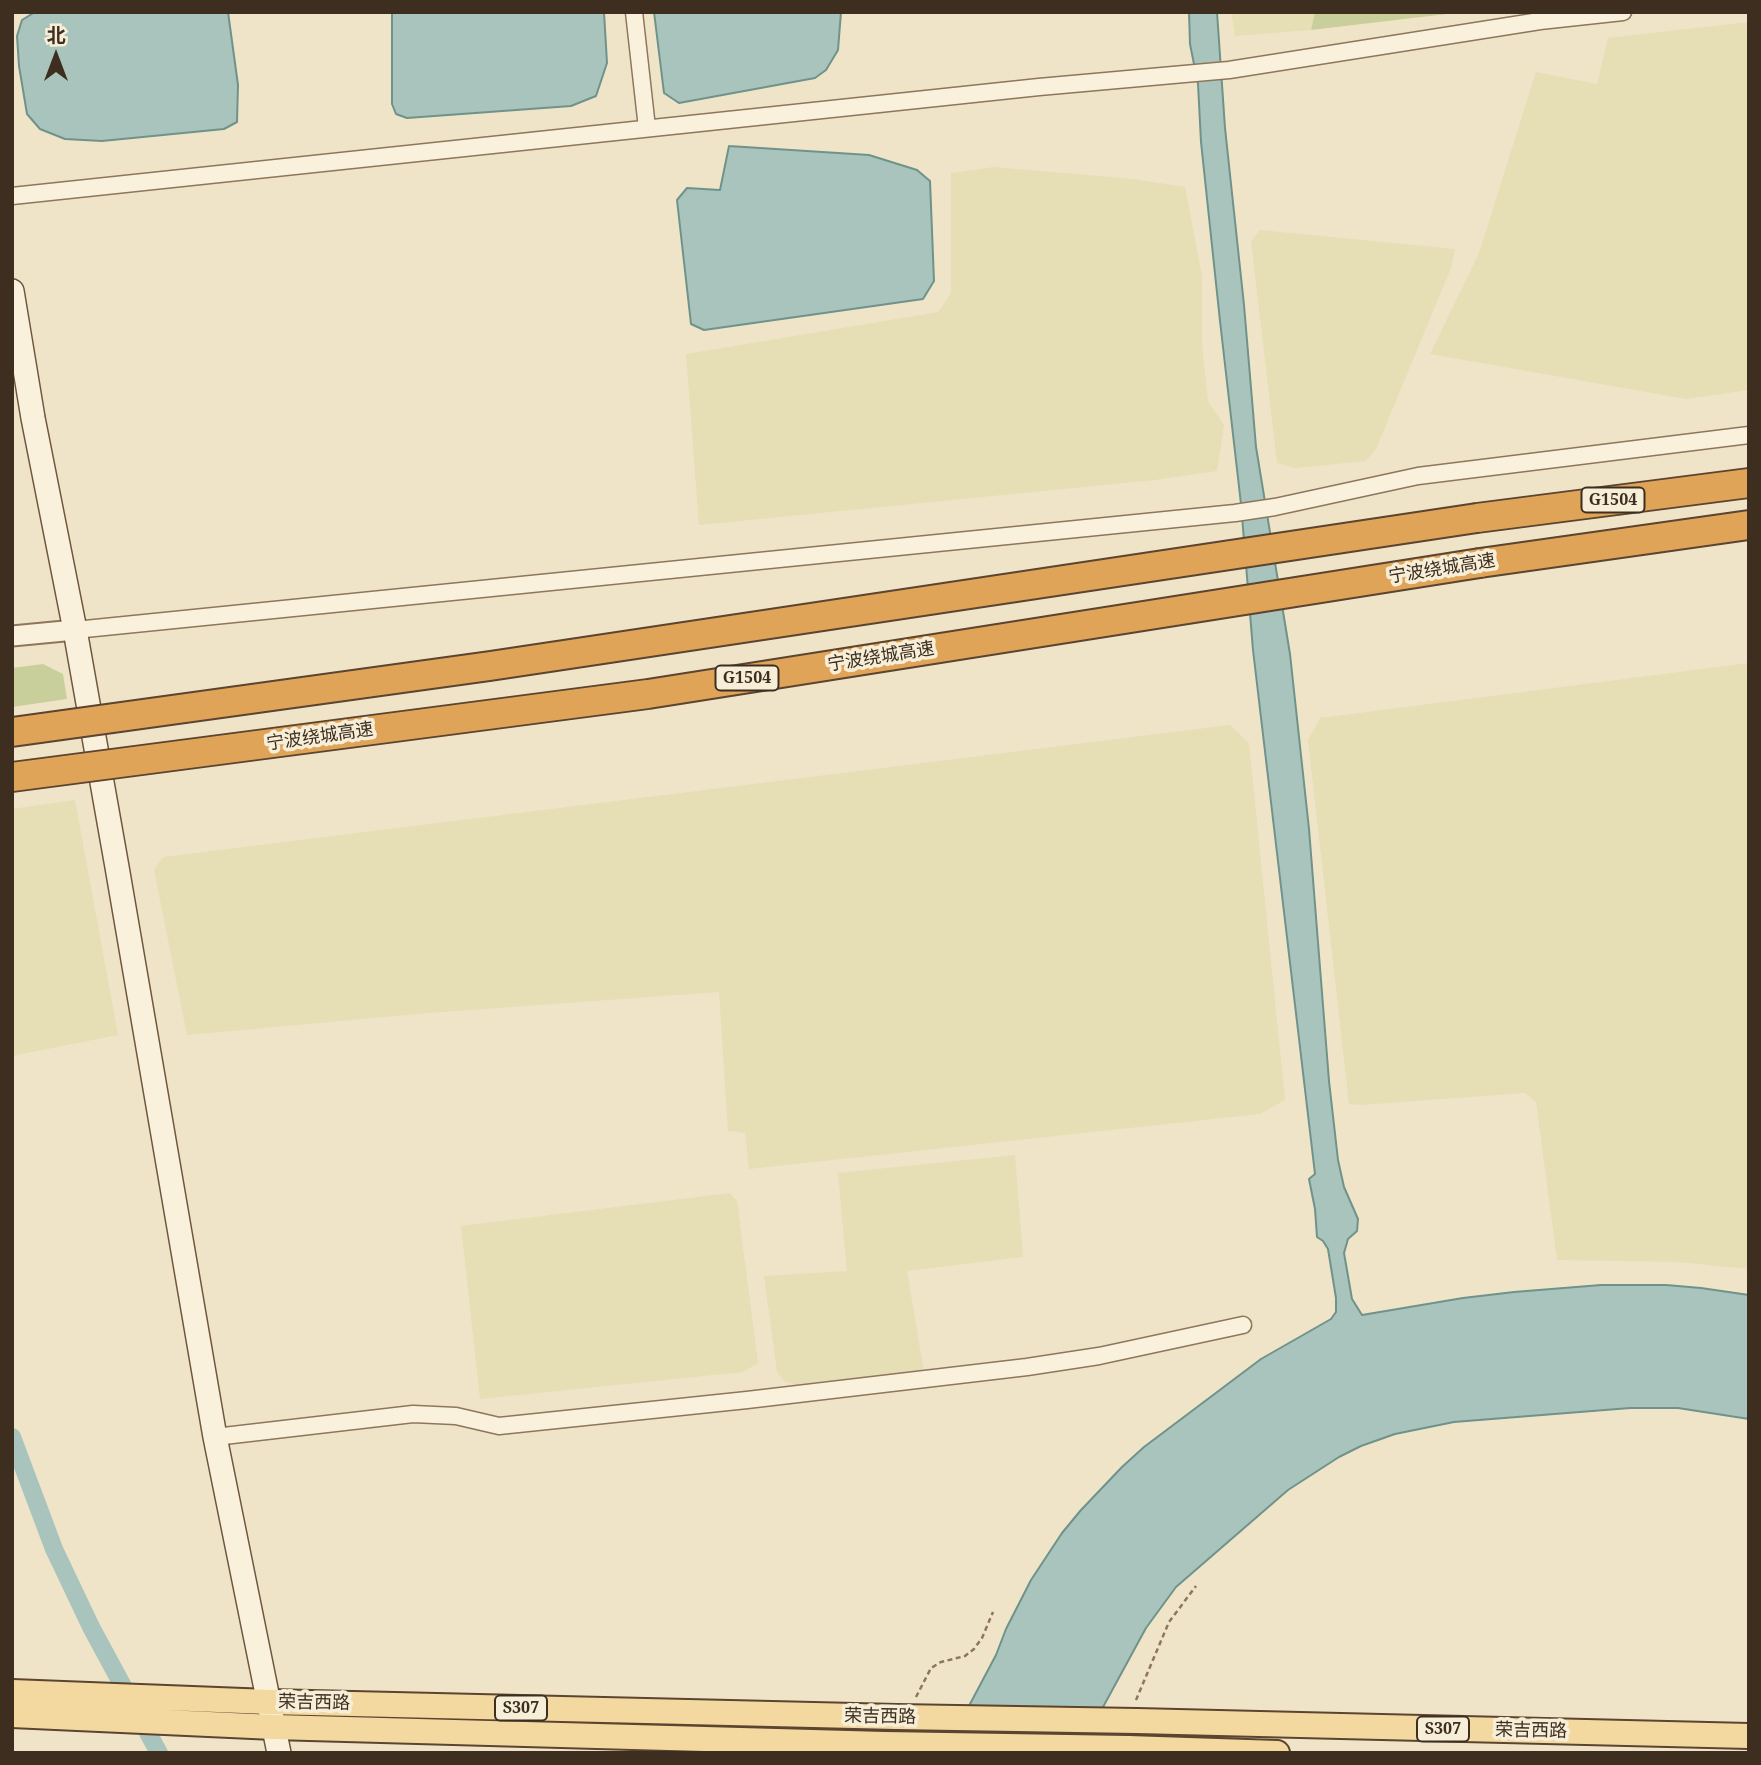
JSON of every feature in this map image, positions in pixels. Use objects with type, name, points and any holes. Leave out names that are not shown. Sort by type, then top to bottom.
[{"type":"highway","name":"G1504","points":[[12,732],[490,666],[1477,518],[1749,483]]},
{"type":"highway","name":"宁波绕城高速","points":[[12,777],[648,694],[1480,563],[1749,524]]},
{"type":"highway","points":[[1480,563],[1749,540]]},
{"type":"main road","points":[[12,291],[33,418],[75,630],[215,1437],[279,1753]]},
{"type":"main road","name":"荣吉西路","points":[[12,1692],[269,1702],[1135,1714],[1749,1736]]},
{"type":"main road","name":"荣吉西路","points":[[12,1715],[274,1727],[1277,1753]]},
{"type":"street","points":[[634,12],[648,128]]},
{"type":"street","points":[[12,196],[1039,87],[1229,70],[1541,17],[1623,12]]},
{"type":"street","points":[[12,636],[1235,513],[1419,476],[1749,435]]},
{"type":"street","points":[[215,1437],[413,1414],[456,1416],[499,1426],[747,1400],[1027,1367],[1099,1356],[1243,1325]]},
{"type":"path","points":[[1135,1714],[1158,1646],[1170,1622],[1196,1586]]},
{"type":"path","points":[[905,1711],[931,1668],[941,1662],[965,1656],[974,1649],[993,1612]]},
{"type":"shaded area","points":[[1231,12],[1315,12],[1311,30],[1235,36]]},
{"type":"shaded area","points":[[1749,22],[1749,390],[1686,399],[1430,354],[1479,253],[1536,72],[1597,84],[1608,38]]},
{"type":"shaded area","points":[[994,167],[1133,179],[1185,187],[1202,276],[1202,344],[1208,401],[1224,425],[1217,471],[1155,480],[699,525],[686,354],[938,312],[951,293],[951,173]]},
{"type":"shaded area","points":[[1260,230],[1455,249],[1451,268],[1376,449],[1366,461],[1295,468],[1277,463],[1251,241]]},
{"type":"shaded area","points":[[1749,663],[1749,1269],[1678,1262],[1557,1260],[1536,1102],[1525,1093],[1349,1104],[1308,740],[1320,718]]},
{"type":"shaded area","points":[[1230,725],[1249,743],[1285,1100],[1260,1114],[749,1169],[745,1133],[728,1131],[719,992],[428,1013],[187,1035],[154,870],[163,857]]},
{"type":"shaded area","points":[[75,800],[118,1035],[12,1056],[12,809]]},
{"type":"shaded area","points":[[1015,1155],[1023,1257],[907,1271],[924,1373],[799,1386],[784,1381],[777,1372],[764,1276],[847,1271],[838,1173]]},
{"type":"shaded area","points":[[730,1193],[737,1201],[758,1363],[743,1372],[480,1399],[461,1226]]},
{"type":"green space","points":[[1315,12],[1464,12],[1311,30]]},
{"type":"green space","points":[[43,664],[63,674],[67,699],[12,707],[12,668]]},
{"type":"water","points":[[35,12],[228,12],[238,85],[237,122],[224,129],[102,141],[65,139],[40,129],[27,114],[17,36],[22,20]]},
{"type":"water","points":[[392,12],[604,12],[607,63],[596,96],[571,106],[407,118],[396,114],[392,104]]},
{"type":"water","points":[[654,12],[841,12],[838,50],[826,70],[815,78],[679,103],[664,93]]},
{"type":"water","points":[[1189,12],[1217,12],[1225,128],[1256,447],[1290,654],[1309,829],[1338,1160],[1344,1187],[1358,1219],[1357,1231],[1348,1239],[1344,1253],[1352,1299],[1362,1315],[1463,1298],[1601,1285],[1666,1285],[1749,1295],[1749,1419],[1678,1408],[1630,1408],[1454,1422],[1395,1434],[1361,1446],[1288,1490],[1176,1587],[1146,1628],[1078,1753],[944,1753],[996,1655],[1031,1580],[1081,1510],[1144,1447],[1261,1359],[1331,1319],[1336,1312],[1328,1249],[1317,1237],[1309,1179],[1315,1174],[1253,650],[1241,504],[1201,142],[1198,84],[1190,44]]},
{"type":"water","points":[[729,146],[869,155],[917,170],[930,181],[934,281],[923,299],[704,330],[691,324],[677,200],[687,188],[720,190]]},
{"type":"waterway","points":[[12,1437],[54,1549],[91,1627],[159,1753]]}]
